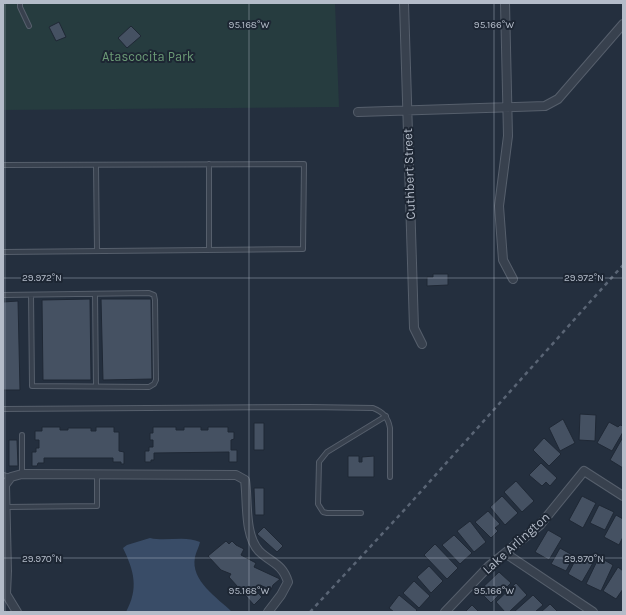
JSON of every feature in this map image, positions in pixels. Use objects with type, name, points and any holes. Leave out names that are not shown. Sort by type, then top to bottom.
[{"type":"street","name":"Cuthbert Street","points":[[404,3],[414,328],[422,344]]},
{"type":"street","points":[[505,3],[509,107],[508,136],[499,206],[503,260],[513,279]]},
{"type":"street","points":[[358,112],[545,106],[558,99],[623,24]]},
{"type":"street","name":"Lake Arlington","points":[[445,612],[489,566],[540,525],[584,471],[623,496]]},
{"type":"street","points":[[17,612],[4,594],[7,571],[7,476],[22,474],[97,474],[236,475],[245,480],[251,539],[259,551],[285,573],[288,582],[281,595],[268,612]]},
{"type":"street","points":[[505,553],[593,612]]},
{"type":"lane","points":[[20,3],[20,7],[29,26]]},
{"type":"lane","points":[[209,164],[209,250]]},
{"type":"lane","points":[[3,165],[304,164],[304,248],[3,252]]},
{"type":"lane","points":[[96,165],[97,251]]},
{"type":"lane","points":[[3,295],[149,293],[154,295],[156,300],[156,380],[154,384],[149,386],[32,386],[31,295]]},
{"type":"lane","points":[[95,294],[96,386]]},
{"type":"lane","points":[[3,409],[372,408],[380,410],[389,421],[390,477]]},
{"type":"lane","points":[[361,513],[323,512],[318,504],[318,462],[327,452],[386,416]]},
{"type":"lane","points":[[22,434],[22,474]]},
{"type":"lane","points":[[6,507],[97,506],[97,474]]},
{"type":"green space","name":"Atascocita Park","points":[[3,3],[335,3],[339,107],[3,110]]},
{"type":"water","points":[[150,538],[188,539],[200,542],[195,557],[197,574],[206,588],[232,612],[126,612],[133,595],[134,580],[130,564],[123,548],[127,545]]},
{"type":"building","points":[[59,22],[66,37],[56,41],[49,27]]},
{"type":"building","points":[[131,26],[141,36],[127,48],[118,38]]},
{"type":"building","points":[[433,274],[448,274],[448,285],[427,286],[427,277],[433,277]]},
{"type":"building","points":[[90,299],[91,380],[43,380],[42,300]]},
{"type":"building","points":[[101,299],[151,299],[152,379],[103,380]]},
{"type":"building","points":[[18,301],[20,390],[3,390],[3,302]]},
{"type":"building","points":[[580,414],[596,415],[595,441],[579,440]]},
{"type":"building","points":[[563,419],[575,443],[560,451],[549,428]]},
{"type":"building","points":[[609,422],[618,427],[620,425],[623,426],[623,432],[612,451],[597,443]]},
{"type":"building","points":[[254,423],[264,423],[264,450],[254,450]]},
{"type":"building","points":[[42,427],[60,427],[60,430],[68,430],[68,428],[91,428],[91,431],[96,431],[96,427],[114,427],[114,432],[119,432],[119,451],[124,452],[124,464],[121,464],[121,462],[113,462],[113,458],[44,458],[44,463],[38,463],[37,466],[32,466],[32,452],[36,452],[36,448],[39,448],[39,440],[35,440],[35,431],[42,431]]},
{"type":"building","points":[[153,427],[176,427],[176,430],[184,430],[184,427],[201,427],[201,430],[208,430],[208,427],[228,427],[228,432],[234,432],[234,439],[231,440],[231,450],[237,450],[237,462],[229,462],[229,452],[154,453],[154,460],[151,460],[151,462],[145,462],[145,451],[149,451],[149,447],[153,447],[153,440],[150,440],[150,433],[153,433]]},
{"type":"building","points":[[623,437],[623,468],[610,460]]},
{"type":"building","points":[[544,438],[561,454],[549,466],[533,450]]},
{"type":"building","points":[[9,440],[17,440],[18,466],[9,466]]},
{"type":"building","points":[[348,456],[359,456],[359,462],[362,462],[362,457],[374,456],[374,477],[348,477]]},
{"type":"building","points":[[541,463],[557,478],[550,486],[546,482],[542,486],[529,475]]},
{"type":"building","points":[[516,481],[534,501],[522,512],[504,492]]},
{"type":"building","points":[[254,488],[264,488],[264,515],[255,515]]},
{"type":"building","points":[[502,496],[518,513],[505,525],[490,507]]},
{"type":"building","points":[[582,496],[596,503],[583,528],[569,520]]},
{"type":"building","points":[[599,505],[614,512],[605,530],[590,523]]},
{"type":"building","points":[[488,511],[500,524],[495,528],[498,531],[491,538],[475,522]]},
{"type":"building","points":[[616,515],[623,519],[623,537],[619,545],[604,537]]},
{"type":"building","points":[[470,521],[486,542],[474,552],[457,531]]},
{"type":"building","points":[[264,527],[283,546],[277,552],[257,534]]},
{"type":"building","points":[[548,530],[562,538],[549,560],[535,552]]},
{"type":"building","points":[[454,535],[472,553],[460,564],[442,545]]},
{"type":"building","points":[[226,541],[229,544],[232,541],[244,549],[241,555],[256,563],[254,567],[280,579],[273,585],[271,590],[260,585],[255,590],[262,597],[254,605],[229,577],[231,574],[221,570],[208,556]]},
{"type":"building","points":[[435,544],[458,568],[447,579],[424,555]]},
{"type":"building","points":[[560,548],[574,556],[566,571],[551,564]]},
{"type":"building","points":[[578,555],[593,563],[582,582],[568,574]]},
{"type":"building","points":[[599,557],[613,565],[601,591],[586,584]]},
{"type":"building","points":[[429,566],[443,581],[431,593],[417,577]]},
{"type":"building","points":[[618,567],[623,571],[623,589],[616,599],[603,591]]},
{"type":"building","points":[[499,572],[511,583],[491,603],[479,591]]},
{"type":"building","points":[[414,581],[430,596],[419,608],[403,593]]},
{"type":"building","points":[[516,583],[527,595],[509,612],[505,612],[496,602]]},
{"type":"building","points":[[399,595],[417,610],[415,612],[394,612],[389,608]]},
{"type":"building","points":[[533,595],[543,605],[535,612],[514,612]]},
{"type":"building","points":[[550,604],[558,612],[541,612]]},
{"type":"building","points":[[472,605],[479,612],[465,612]]},
{"type":"railway","points":[[310,612],[407,507],[623,265]]}]
